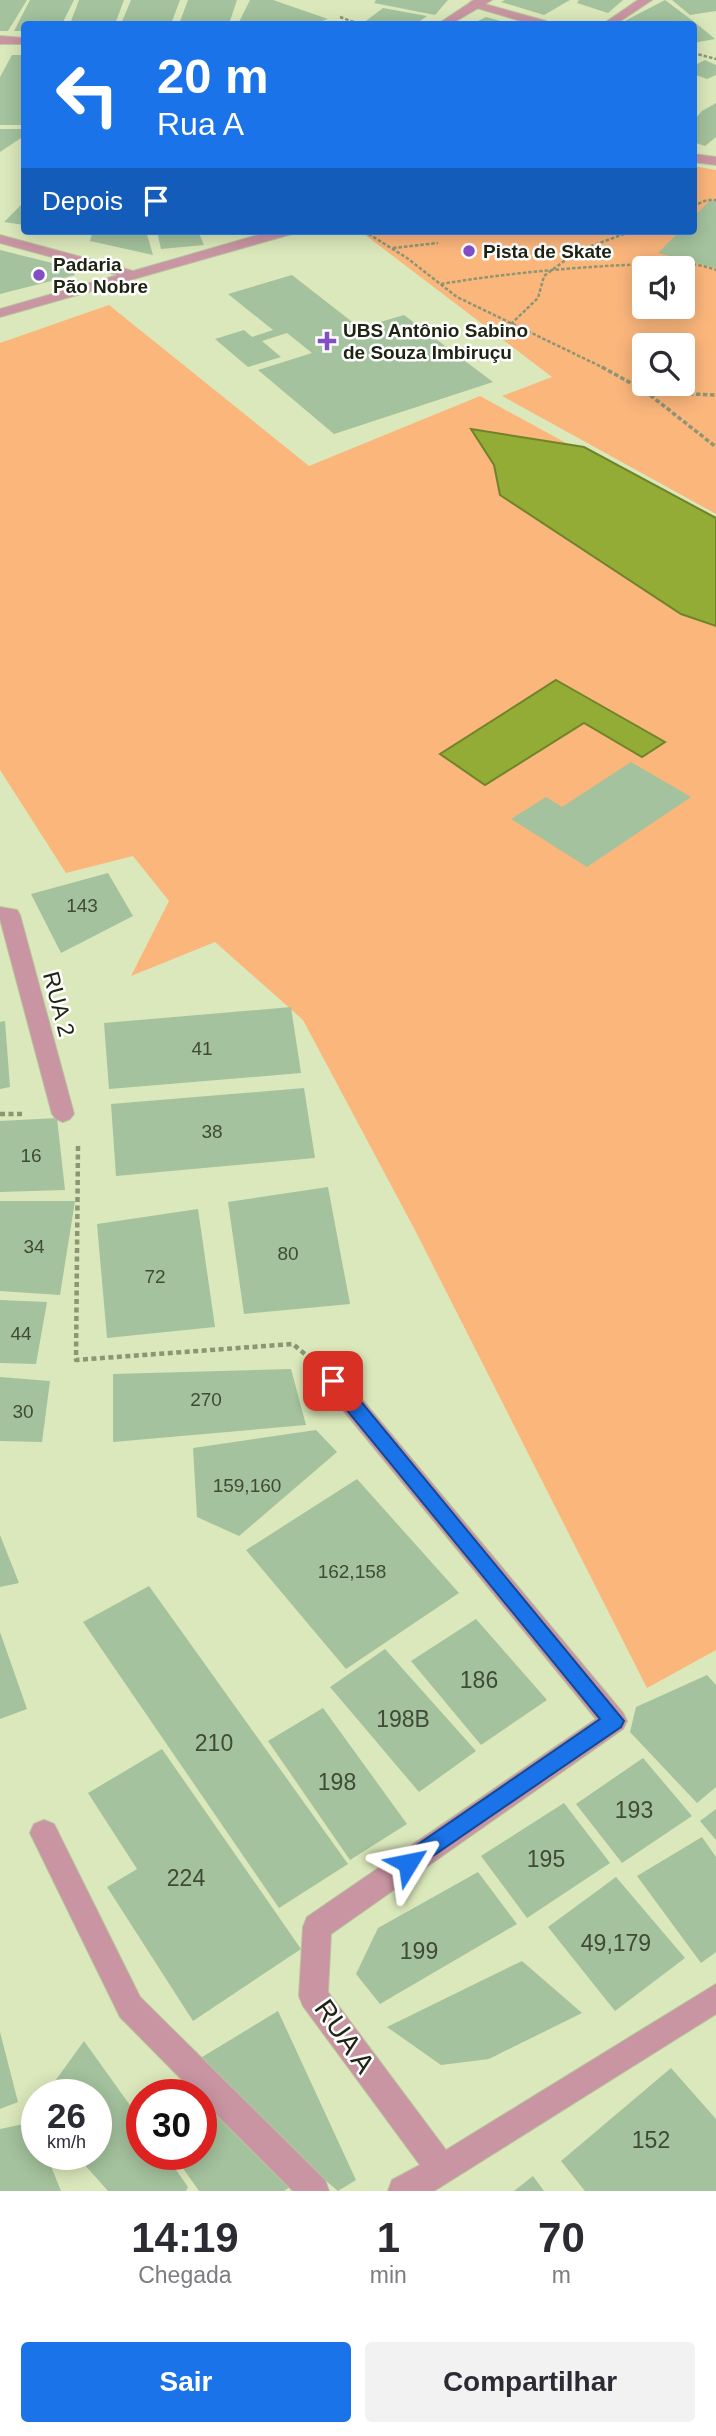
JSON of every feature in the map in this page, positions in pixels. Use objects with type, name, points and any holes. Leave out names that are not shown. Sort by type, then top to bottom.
[{"type":"street","points":[[614,21],[646,0]]},
{"type":"street","points":[[449,21],[479,1],[534,21]]},
{"type":"street","points":[[0,40],[21,41]]},
{"type":"street","points":[[697,159],[716,161]]},
{"type":"street","points":[[0,313],[273,235]]},
{"type":"street","points":[[0,239],[132,275]]},
{"type":"street","name":"RUA 2","points":[[0,913],[10,915],[64,1114]]},
{"type":"street","name":"RUA A","points":[[333,1381],[614,1721],[317,1927],[313,1996],[442,2170]]},
{"type":"street","points":[[44,1833],[130,2007],[314,2191]]},
{"type":"street","points":[[403,2191],[442,2170],[716,1998]]},
{"type":"path","points":[[340,17],[351,21]]},
{"type":"path","points":[[697,54],[716,59]]},
{"type":"path","points":[[697,204],[716,200]]},
{"type":"path","points":[[371,235],[392,248],[457,298],[632,384]]},
{"type":"path","points":[[511,324],[538,298],[544,276],[578,251],[621,235]]},
{"type":"path","points":[[392,248],[438,243]]},
{"type":"path","points":[[440,284],[554,268],[697,263],[716,270]]},
{"type":"path","points":[[695,394],[716,395]]},
{"type":"path","points":[[651,396],[716,447]]},
{"type":"path","points":[[64,1114],[78,1136],[76,1360],[293,1343],[333,1381]]},
{"type":"shaded area","points":[[697,167],[716,170],[716,514],[502,396],[552,377],[365,235],[697,235]]},
{"type":"shaded area","points":[[109,305],[309,466],[480,396],[716,525],[716,1650],[647,1688],[417,1234],[303,1020],[215,942],[131,976],[169,901],[133,856],[66,873],[0,770],[0,343]]},
{"type":"shaded area","points":[[471,429],[584,447],[716,518],[716,626],[681,614],[500,495],[494,465]]},
{"type":"shaded area","points":[[556,680],[665,742],[642,757],[584,723],[485,785],[440,754]]},
{"type":"building","points":[[0,0],[27,0],[8,31],[0,31]]},
{"type":"building","points":[[30,0],[74,0],[64,21],[21,21],[21,31],[14,31]]},
{"type":"building","points":[[79,0],[124,0],[116,21],[71,21]]},
{"type":"building","points":[[131,0],[180,0],[172,21],[122,21]]},
{"type":"building","points":[[188,0],[237,0],[230,21],[180,21]]},
{"type":"building","points":[[250,0],[273,0],[328,19],[322,21],[240,21]]},
{"type":"building","points":[[376,0],[448,0],[435,15],[374,3]]},
{"type":"building","points":[[570,0],[544,15],[501,2]]},
{"type":"building","points":[[579,0],[623,0],[608,13],[577,3]]},
{"type":"building","points":[[665,0],[693,21],[625,21]]},
{"type":"building","points":[[672,0],[716,0],[716,11],[690,15]]},
{"type":"building","points":[[383,8],[427,16],[420,21],[366,21]]},
{"type":"building","points":[[486,17],[500,21],[478,21]]},
{"type":"building","points":[[697,24],[715,39],[697,42]]},
{"type":"building","points":[[12,55],[21,55],[21,125],[0,125],[0,77]]},
{"type":"building","points":[[705,60],[716,65],[716,75],[707,79],[697,75],[697,64]]},
{"type":"building","points":[[716,103],[716,137],[705,146],[697,143],[697,117]]},
{"type":"building","points":[[0,129],[21,129],[21,138],[0,152]]},
{"type":"building","points":[[710,200],[716,201],[716,268],[695,263],[695,256],[658,253],[676,235],[697,235],[697,214]]},
{"type":"building","points":[[21,205],[21,225],[4,222]]},
{"type":"building","points":[[92,235],[147,235],[153,255],[90,241]]},
{"type":"building","points":[[158,235],[200,235],[204,245],[161,249]]},
{"type":"building","points":[[0,250],[72,268],[75,275],[0,294]]},
{"type":"building","points":[[292,275],[360,328],[404,315],[493,382],[334,434],[258,370],[312,353],[287,333],[262,341],[281,357],[248,367],[215,339],[244,330],[252,337],[273,330],[228,294]]},
{"type":"building","points":[[631,762],[691,797],[587,867],[511,819],[546,797],[562,807]]},
{"type":"building","points":[[108,873],[133,916],[61,953],[31,894]]},
{"type":"building","points":[[291,1007],[301,1073],[109,1089],[104,1023]]},
{"type":"building","points":[[5,1021],[10,1087],[0,1089],[0,1022]]},
{"type":"building","points":[[304,1088],[315,1158],[116,1176],[111,1104]]},
{"type":"building","points":[[57,1118],[65,1190],[0,1192],[0,1121]]},
{"type":"building","points":[[328,1187],[350,1304],[244,1314],[228,1202]]},
{"type":"building","points":[[0,1201],[75,1201],[60,1295],[0,1291]]},
{"type":"building","points":[[198,1209],[215,1327],[107,1338],[97,1224]]},
{"type":"building","points":[[0,1300],[47,1302],[36,1364],[0,1363]]},
{"type":"building","points":[[291,1369],[306,1425],[113,1442],[113,1374]]},
{"type":"building","points":[[0,1377],[50,1381],[42,1442],[0,1441]]},
{"type":"building","points":[[316,1430],[337,1452],[239,1536],[197,1517],[193,1448]]},
{"type":"building","points":[[357,1479],[459,1593],[346,1669],[246,1550]]},
{"type":"building","points":[[0,1535],[19,1583],[0,1587]]},
{"type":"building","points":[[149,1586],[348,1864],[279,1908],[83,1622]]},
{"type":"building","points":[[476,1619],[547,1700],[481,1745],[411,1661]]},
{"type":"building","points":[[0,1632],[27,1709],[0,1719]]},
{"type":"building","points":[[385,1649],[476,1751],[419,1792],[330,1687]]},
{"type":"building","points":[[707,1675],[716,1685],[716,1787],[697,1803],[630,1732],[636,1707]]},
{"type":"building","points":[[323,1708],[407,1824],[350,1860],[268,1741]]},
{"type":"building","points":[[162,1749],[301,1949],[193,2021],[107,1887],[137,1869],[88,1793]]},
{"type":"building","points":[[643,1758],[692,1816],[622,1863],[576,1804]]},
{"type":"building","points":[[564,1803],[610,1863],[527,1918],[481,1856]]},
{"type":"building","points":[[716,1809],[716,1840],[700,1821]]},
{"type":"building","points":[[702,1837],[716,1857],[716,1952],[701,1963],[637,1876]]},
{"type":"building","points":[[478,1872],[517,1924],[380,2004],[356,1974],[378,1928]]},
{"type":"building","points":[[616,1877],[685,1958],[615,2011],[548,1927]]},
{"type":"building","points":[[522,1961],[582,2013],[489,2059],[441,2065],[387,2027]]},
{"type":"building","points":[[278,2011],[356,2180],[338,2191],[217,2089],[217,2079],[206,2079],[189,2065]]},
{"type":"building","points":[[0,2032],[18,2102],[0,2109]]},
{"type":"building","points":[[84,2041],[111,2079],[57,2079]]},
{"type":"building","points":[[671,2068],[716,2119],[716,2191],[585,2191],[561,2161]]},
{"type":"building","points":[[112,2080],[126,2100],[126,2170],[176,2170],[188,2187],[186,2191],[108,2191],[89,2170],[112,2170]]},
{"type":"building","points":[[217,2108],[296,2183],[284,2191],[199,2191],[184,2170],[217,2170]]},
{"type":"building","points":[[21,2125],[21,2170],[52,2170],[61,2191],[0,2191],[0,2129]]},
{"type":"building","points":[[533,2176],[544,2191],[514,2191]]},
{"type":"place","name":"Pista de Skate","points":[[469,251]]},
{"type":"place","name":"Padaria Pão Nobre","points":[[39,275]]},
{"type":"place","name":"UBS Antônio Sabino de Souza Imbiruçu","points":[[327,341]]},
{"type":"route","points":[[333,1381],[614,1721],[408,1863]]}]
